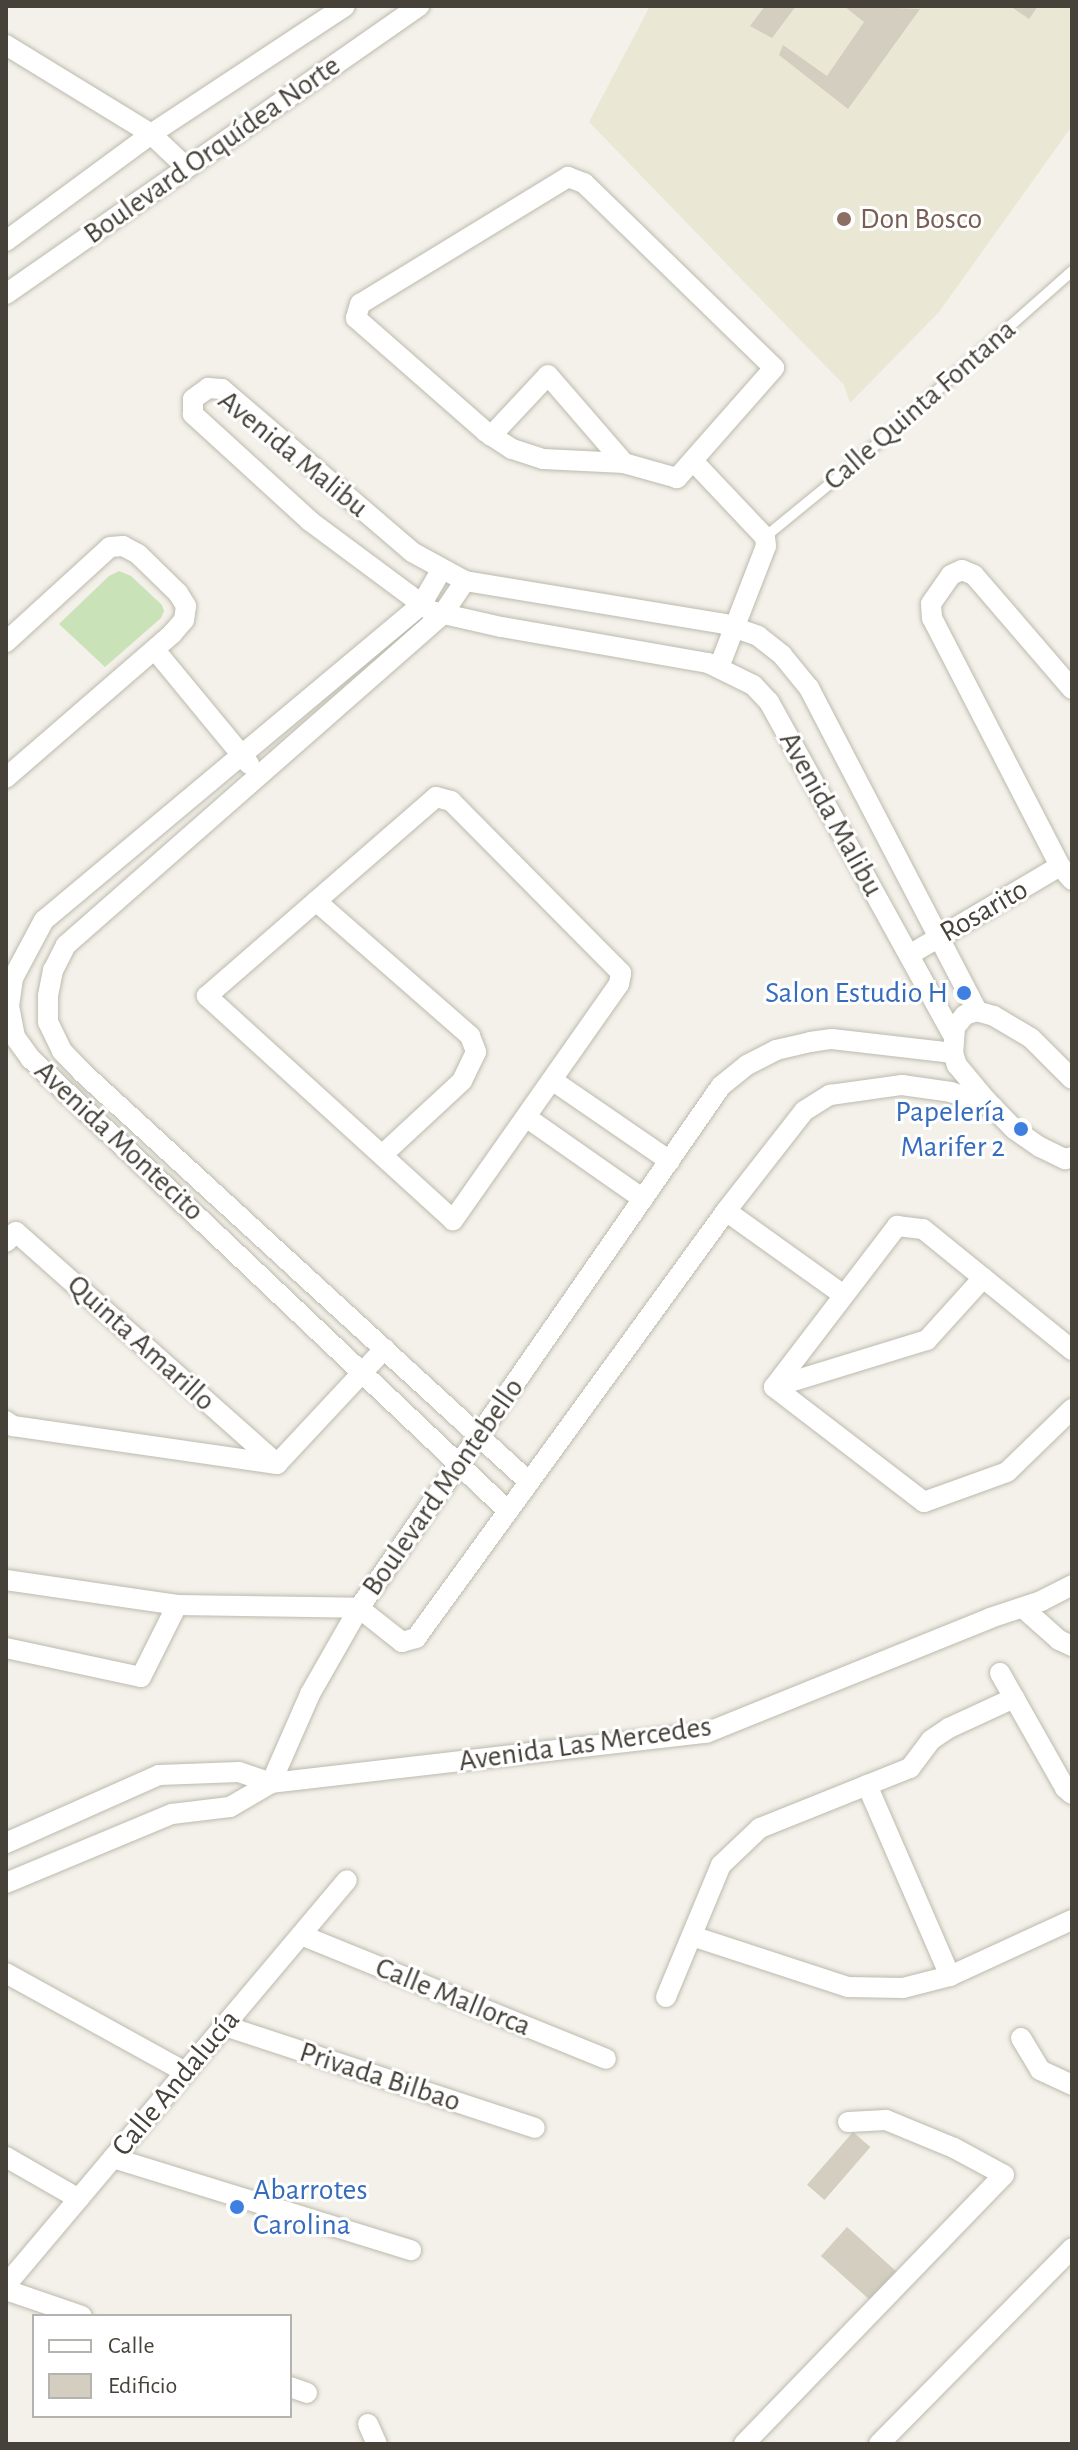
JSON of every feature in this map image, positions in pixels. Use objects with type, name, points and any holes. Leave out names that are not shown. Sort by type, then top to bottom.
[{"type":"street","name":"Boulevard Orquídea Norte","points":[[6,241],[151,134],[345,6]]},
{"type":"street","name":"Boulevard Orquídea Norte","points":[[6,294],[419,6]]},
{"type":"street","points":[[6,45],[151,134],[186,167]]},
{"type":"street","points":[[568,177],[584,183],[774,368],[694,462],[677,478],[624,463],[543,459],[512,449],[491,436],[370,333],[356,318],[360,304],[568,177]]},
{"type":"street","points":[[491,436],[548,375],[624,463]]},
{"type":"street","name":"Avenida Malibu","points":[[977,1011],[809,688],[782,655],[758,636],[734,628],[465,581],[412,552],[222,389],[208,388],[193,399],[193,414],[310,521],[421,605],[443,614],[719,667],[753,685],[769,702],[909,955],[953,1045],[957,1065],[1014,1129],[1070,1160]]},
{"type":"street","points":[[694,462],[765,537],[766,546],[719,667]]},
{"type":"street","points":[[6,642],[110,547],[123,546],[138,554],[178,593],[186,606],[184,620],[155,650],[6,778]]},
{"type":"street","name":"Avenida Montecito","points":[[442,569],[421,605],[44,920],[13,978],[10,1029],[30,1058],[508,1511]]},
{"type":"street","points":[[1066,873],[932,618],[931,604],[951,575],[962,570],[974,575],[1072,689]]},
{"type":"street","name":"Avenida Montecito","points":[[465,581],[443,614],[66,945],[53,970],[48,996],[48,1022],[62,1051],[82,1072],[529,1482]]},
{"type":"street","points":[[155,650],[259,776]]},
{"type":"street","points":[[436,797],[451,801],[621,973],[619,984],[552,1080],[453,1220],[207,996],[425,803],[436,797]]},
{"type":"street","name":"Rosarito","points":[[909,955],[1066,873]]},
{"type":"street","points":[[316,901],[470,1036],[476,1052],[462,1081],[382,1155]]},
{"type":"street","points":[[953,1045],[955,1027],[965,1015],[977,1011],[994,1016],[1031,1038],[1072,1079]]},
{"type":"street","points":[[10,1029],[48,1022]]},
{"type":"street","name":"Boulevard Montebello","points":[[953,1045],[832,1039],[776,1050],[747,1065],[721,1086],[359,1608],[402,1642],[416,1638],[726,1211],[789,1126],[804,1111],[830,1095],[902,1085],[951,1092],[993,1107]]},
{"type":"street","points":[[552,1080],[670,1161]]},
{"type":"street","points":[[526,1117],[643,1199]]},
{"type":"street","points":[[726,1211],[842,1294]]},
{"type":"street","points":[[774,1387],[842,1294],[897,1226],[923,1229],[1072,1350]]},
{"type":"street","name":"Quinta Amarillo","points":[[6,1242],[16,1232],[277,1464]]},
{"type":"street","points":[[774,1387],[927,1340],[983,1278]]},
{"type":"street","points":[[277,1464],[385,1348]]},
{"type":"street","points":[[774,1387],[924,1502],[1007,1472],[1072,1409]]},
{"type":"street","name":"Quinta Amarillo","points":[[6,1421],[13,1426],[277,1464]]},
{"type":"street","points":[[6,1580],[177,1605],[359,1608],[310,1694],[271,1783]]},
{"type":"street","name":"Avenida Las Mercedes","points":[[6,1883],[172,1814],[230,1807],[271,1783],[706,1733],[990,1618],[1023,1608],[1072,1585]]},
{"type":"street","points":[[6,1648],[141,1677],[177,1605]]},
{"type":"street","points":[[1023,1608],[1059,1640],[1072,1646]]},
{"type":"street","points":[[1000,1673],[1065,1788],[1072,1794]]},
{"type":"street","points":[[666,1997],[721,1865],[760,1828],[910,1768],[931,1740],[949,1728],[1014,1698]]},
{"type":"street","name":"Avenida Las Mercedes","points":[[6,1843],[159,1775],[239,1772],[271,1783]]},
{"type":"street","points":[[867,1785],[950,1976]]},
{"type":"street","name":"Calle Andalucía","points":[[6,2288],[347,1880]]},
{"type":"street","points":[[692,1936],[848,1987],[903,1988],[950,1976],[1072,1920]]},
{"type":"street","name":"Calle Mallorca","points":[[301,1935],[606,2059]]},
{"type":"street","points":[[6,1973],[185,2072]]},
{"type":"street","name":"Privada Bilbao","points":[[225,2026],[535,2128]]},
{"type":"street","points":[[1021,2038],[1040,2070],[1072,2085]]},
{"type":"street","points":[[744,2444],[1004,2175],[954,2148],[886,2120],[848,2122]]},
{"type":"street","points":[[6,2157],[79,2199]]},
{"type":"street","points":[[113,2158],[411,2250]]},
{"type":"street","points":[[879,2444],[1068,2256]]},
{"type":"street","points":[[6,2288],[77,2314]]},
{"type":"street","points":[[368,2424],[377,2444]]},
{"type":"lane","name":"Calle Quinta Fontana","points":[[765,537],[853,465],[1072,271]]},
{"type":"shaded area","name":"Don Bosco","points":[[650,6],[1072,6],[1072,126],[939,312],[850,403],[844,385],[589,122]]},
{"type":"green space","points":[[119,571],[131,576],[162,605],[164,611],[161,618],[105,667],[59,624],[109,576]]},
{"type":"building","points":[[765,6],[796,6],[772,38],[750,26]]},
{"type":"building","points":[[844,6],[920,9],[848,109],[779,55],[783,45],[827,76],[864,22]]},
{"type":"building","points":[[1010,6],[1038,6],[1029,19]]},
{"type":"building","points":[[853,2132],[870,2147],[824,2200],[807,2185]]},
{"type":"building","points":[[847,2227],[900,2275],[874,2303],[821,2256]]},
{"type":"place","name":"Don Bosco","points":[[844,219]]},
{"type":"place","name":"Salon Estudio H","points":[[964,993]]},
{"type":"place","name":"Papelería Marifer 2","points":[[1021,1129]]},
{"type":"place","name":"Abarrotes Carolina","points":[[237,2207]]}]
